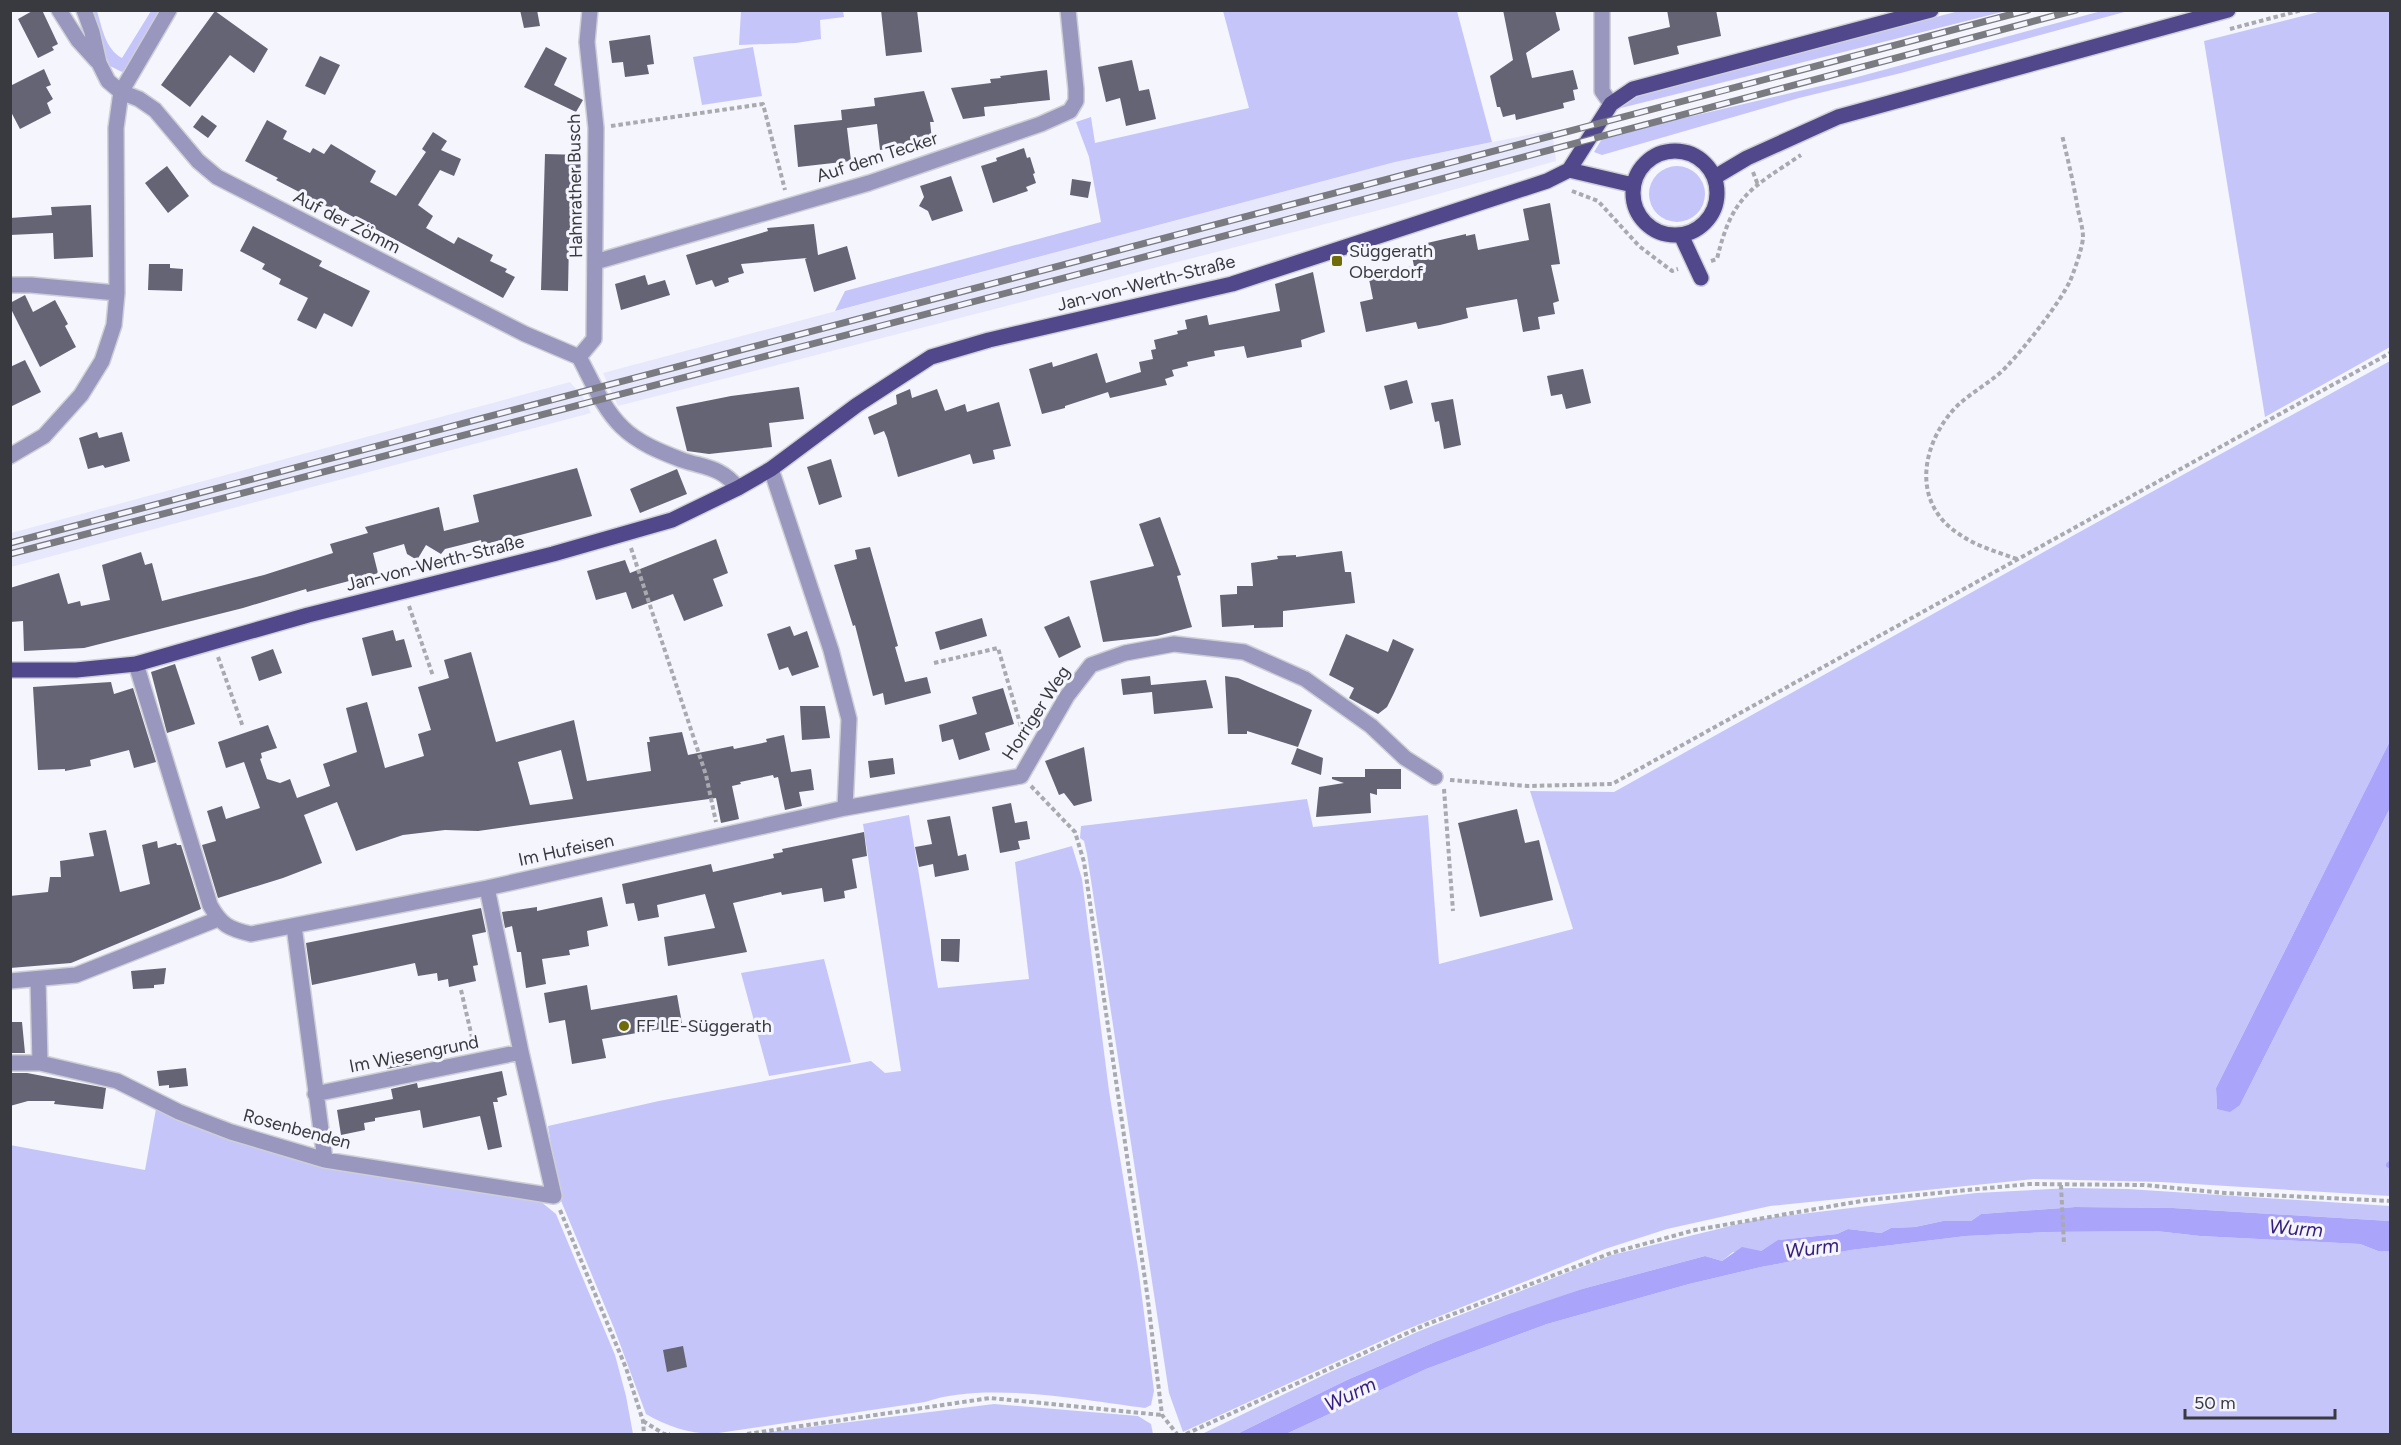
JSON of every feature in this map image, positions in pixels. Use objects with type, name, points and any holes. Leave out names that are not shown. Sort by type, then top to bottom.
[{"type":"main road","points":[[1611,104],[1633,89],[1931,10]]},
{"type":"main road","points":[[1715,177],[1747,158],[1838,117],[2228,10]]},
{"type":"main road","name":"Jan-von-Werth-Straße","points":[[10,670],[76,670],[136,664],[404,591],[554,554],[672,520],[771,469],[857,405],[931,357],[989,340],[1232,284],[1547,181],[1569,170],[1611,104]]},
{"type":"main road","points":[[1679,150],[1692,154],[1707,164],[1715,177],[1718,194],[1716,205],[1710,218],[1695,231],[1681,235],[1657,231],[1645,223],[1634,204],[1634,185],[1640,169],[1658,154],[1679,150]]},
{"type":"main road","points":[[1569,170],[1634,185]]},
{"type":"main road","points":[[1681,235],[1701,278]]},
{"type":"street","points":[[59,10],[78,40],[99,63]]},
{"type":"street","points":[[84,10],[99,63],[108,81],[121,92]]},
{"type":"street","points":[[10,456],[44,436],[81,395],[102,361],[114,325],[117,293],[116,128],[121,92],[170,10]]},
{"type":"street","name":"Hahnrather Busch","points":[[579,357],[594,339],[596,128],[587,42],[590,10]]},
{"type":"street","name":"Auf dem Tecker","points":[[596,262],[869,183],[1041,124],[1070,111],[1076,101],[1076,89],[1068,10]]},
{"type":"street","points":[[1602,10],[1602,91],[1611,104]]},
{"type":"street","name":"Auf der Zömm","points":[[121,92],[139,99],[155,110],[198,161],[217,177],[525,334],[579,357]]},
{"type":"street","points":[[10,285],[117,293]]},
{"type":"street","points":[[579,357],[611,415],[621,427],[651,447],[718,470],[730,478],[738,488]]},
{"type":"street","points":[[771,469],[831,650],[849,719],[845,808]]},
{"type":"street","name":"Horriger Weg","points":[[845,808],[1021,776],[1067,696],[1091,665],[1125,653],[1174,645],[1244,652],[1305,680],[1371,726],[1405,758],[1439,778]]},
{"type":"street","points":[[10,981],[76,975],[218,920],[210,905],[136,664]]},
{"type":"street","name":"Im Hufeisen","points":[[218,920],[231,929],[251,934],[487,888],[845,808]]},
{"type":"street","points":[[487,888],[521,1053],[554,1196]]},
{"type":"street","points":[[294,926],[325,1160]]},
{"type":"street","points":[[39,979],[40,1063]]},
{"type":"street","name":"Im Wiesengrund","points":[[315,1094],[521,1053]]},
{"type":"street","name":"Rosenbenden","points":[[10,1063],[40,1063],[117,1081],[178,1112],[220,1128],[325,1160],[554,1196]]},
{"type":"path","points":[[2227,30],[2302,10]]},
{"type":"path","points":[[596,128],[763,104],[789,205]]},
{"type":"path","points":[[2018,559],[1972,543],[1956,533],[1942,519],[1931,502],[1925,479],[1927,459],[1934,437],[1950,413],[2008,366],[2049,313],[2070,280],[2083,238],[2062,135]]},
{"type":"path","points":[[1758,185],[1805,152]]},
{"type":"path","points":[[1454,911],[1439,778],[1528,786],[1612,784],[2391,353]]},
{"type":"path","points":[[626,533],[706,775],[719,837]]},
{"type":"path","points":[[404,591],[433,676]]},
{"type":"path","points":[[213,642],[243,728]]},
{"type":"path","points":[[934,663],[998,648],[1025,740],[1037,748]]},
{"type":"path","points":[[1021,776],[1075,832],[1084,862],[1147,1293],[1162,1415],[1177,1434]]},
{"type":"path","points":[[461,990],[477,1061]]},
{"type":"path","points":[[1186,1434],[1425,1325],[1611,1253],[1695,1230],[1867,1200],[2029,1184],[2144,1185],[2225,1193],[2391,1201]]},
{"type":"path","points":[[2061,1185],[2064,1245]]},
{"type":"path","points":[[554,1196],[626,1368],[643,1421],[644,1434]]},
{"type":"path","points":[[747,1434],[990,1398],[1162,1415]]},
{"type":"path","points":[[643,1421],[664,1434],[670,1434]]},
{"type":"shaded area","points":[[2105,10],[2128,11],[1901,73],[1799,98],[1602,155],[1594,152],[1603,137],[1850,79]]},
{"type":"shaded area","points":[[2326,10],[2390,11],[2390,347],[2265,417],[2204,41]]},
{"type":"shaded area","points":[[86,11],[97,11],[108,43],[122,58],[151,11],[160,11],[128,67],[122,72],[110,66]]},
{"type":"shaded area","points":[[741,11],[843,11],[844,17],[820,20],[821,39],[796,43],[739,45]]},
{"type":"shaded area","points":[[1223,11],[1457,11],[1492,142],[1395,162],[835,311],[845,291],[1101,222],[1089,157],[1076,122],[1091,117],[1095,143],[1249,108]]},
{"type":"shaded area","points":[[1959,11],[2006,11],[1621,108],[1633,97],[1658,89]]},
{"type":"shaded area","points":[[753,47],[762,96],[702,105],[693,57]]},
{"type":"shaded area","points":[[1552,130],[1556,161],[1395,206],[618,406],[603,373],[1395,162]]},
{"type":"shaded area","points":[[1677,166],[1688,168],[1697,174],[1703,183],[1705,194],[1703,205],[1697,214],[1688,220],[1677,222],[1666,220],[1657,214],[1651,205],[1649,194],[1651,183],[1657,174],[1666,168]]},
{"type":"shaded area","points":[[2390,361],[2390,741],[2216,1088],[2217,1109],[2240,1105],[2390,808],[2390,1196],[2161,1182],[2034,1179],[1770,1206],[1667,1229],[1605,1249],[1403,1331],[1183,1432],[1169,1393],[1087,854],[1084,841],[1080,838],[1081,826],[1307,799],[1313,827],[1428,815],[1439,964],[1573,929],[1530,791],[1614,792]]},
{"type":"shaded area","points":[[570,382],[583,397],[591,413],[11,567],[11,533]]},
{"type":"shaded area","points":[[909,815],[938,988],[1029,979],[1015,862],[1072,846],[1082,879],[1109,1091],[1139,1274],[1154,1391],[1151,1405],[1145,1408],[1034,1394],[976,1393],[712,1434],[694,1432],[661,1422],[646,1414],[614,1328],[559,1196],[548,1126],[659,1101],[871,1061],[885,1073],[901,1071],[863,824]]},
{"type":"shaded area","points":[[824,959],[851,1062],[769,1076],[741,973]]},
{"type":"shaded area","points":[[156,1109],[221,1135],[318,1166],[540,1201],[556,1214],[615,1355],[633,1434],[11,1434],[10,1145],[145,1170]]},
{"type":"shaded area","points":[[2070,1188],[2128,1189],[2390,1206],[2390,1221],[2173,1208],[2075,1207],[1981,1214],[1971,1221],[1943,1221],[1915,1227],[1891,1228],[1881,1233],[1848,1229],[1837,1234],[1779,1240],[1761,1251],[1733,1252],[1722,1261],[1705,1256],[1582,1289],[1435,1342],[1347,1380],[1237,1434],[1202,1434],[1417,1332],[1612,1255],[1759,1219],[1976,1193]]},
{"type":"shaded area","points":[[2156,1231],[2200,1236],[2360,1244],[2378,1251],[2390,1251],[2390,1434],[1286,1434],[1426,1369],[1547,1324],[1689,1284],[1761,1267],[1851,1250],[1966,1236],[2049,1232]]},
{"type":"shaded area","points":[[994,1404],[1138,1416],[1151,1424],[1153,1434],[754,1434]]},
{"type":"water","points":[[2390,741],[2390,808],[2240,1105],[2230,1112],[2217,1109],[2216,1088]]},
{"type":"water","name":"Wurm","points":[[2075,1207],[2173,1208],[2390,1221],[2390,1251],[2378,1251],[2360,1244],[2200,1236],[2156,1231],[2049,1232],[1966,1236],[1851,1250],[1761,1267],[1689,1284],[1547,1324],[1426,1369],[1286,1434],[1237,1434],[1347,1380],[1435,1342],[1582,1289],[1705,1256],[1722,1261],[1742,1247],[1761,1251],[1778,1240],[1837,1234],[1848,1229],[1881,1233],[1891,1228],[1915,1227],[1943,1221],[1971,1221],[1981,1214]]},
{"type":"building","points":[[34,10],[42,10],[58,44],[52,47],[54,50],[38,58],[18,19]]},
{"type":"building","points":[[520,10],[537,10],[540,26],[524,28]]},
{"type":"building","points":[[881,10],[917,10],[922,52],[886,56]]},
{"type":"building","points":[[1503,10],[1555,10],[1560,30],[1526,53],[1532,78],[1573,70],[1578,89],[1573,90],[1575,100],[1563,103],[1564,108],[1516,120],[1515,114],[1503,117],[1500,107],[1497,107],[1490,76],[1513,60]]},
{"type":"building","points":[[1667,10],[1716,10],[1721,36],[1677,46],[1679,54],[1634,65],[1628,37],[1670,27]]},
{"type":"building","points":[[215,11],[268,49],[254,73],[230,55],[190,107],[161,85]]},
{"type":"building","points":[[650,35],[654,64],[647,65],[649,74],[625,77],[623,62],[612,63],[609,41]]},
{"type":"building","points":[[546,47],[567,58],[554,85],[583,100],[576,112],[524,87]]},
{"type":"building","points":[[320,56],[340,65],[325,95],[305,86]]},
{"type":"building","points":[[1132,60],[1139,91],[1149,89],[1156,119],[1126,126],[1120,98],[1106,102],[1098,67]]},
{"type":"building","points":[[44,69],[51,85],[46,87],[53,99],[47,103],[51,113],[20,129],[10,110],[10,86]]},
{"type":"building","points":[[1047,70],[1050,100],[984,107],[985,116],[963,119],[951,88],[991,83],[990,79],[1001,78],[1000,76]]},
{"type":"building","points":[[924,91],[934,122],[930,122],[932,140],[906,143],[907,147],[880,150],[877,124],[847,128],[851,161],[798,167],[794,125],[842,120],[841,110],[875,106],[874,98]]},
{"type":"building","points":[[202,115],[217,126],[208,138],[193,127]]},
{"type":"building","points":[[267,120],[287,131],[283,139],[310,153],[313,148],[324,154],[331,144],[376,171],[370,182],[396,196],[426,152],[422,149],[433,132],[447,141],[441,150],[461,159],[454,176],[440,170],[418,205],[433,216],[426,228],[454,244],[458,237],[493,255],[490,261],[507,269],[505,272],[515,277],[503,298],[335,207],[334,210],[276,180],[278,178],[245,161]]},
{"type":"building","points":[[1024,148],[1027,158],[1030,157],[1036,183],[1026,187],[1028,191],[993,203],[981,166]]},
{"type":"building","points":[[545,154],[581,155],[579,204],[574,203],[572,239],[569,239],[568,291],[541,290]]},
{"type":"building","points":[[167,166],[189,196],[168,213],[145,183]]},
{"type":"building","points":[[951,176],[963,211],[932,221],[928,211],[919,206],[924,197],[920,186]]},
{"type":"building","points":[[1072,179],[1091,182],[1088,198],[1070,195]]},
{"type":"building","points":[[1550,203],[1560,264],[1551,265],[1559,301],[1553,303],[1555,314],[1538,317],[1540,329],[1523,332],[1517,299],[1466,308],[1468,318],[1440,325],[1418,329],[1416,322],[1366,332],[1360,302],[1373,299],[1368,274],[1414,266],[1410,247],[1466,234],[1466,236],[1475,234],[1478,250],[1529,240],[1523,209]]},
{"type":"building","points":[[91,205],[93,257],[54,259],[53,233],[10,235],[10,218],[52,215],[51,207]]},
{"type":"building","points":[[814,224],[818,255],[847,246],[856,279],[814,292],[805,259],[807,258],[741,264],[744,273],[728,278],[729,282],[715,287],[712,280],[696,285],[686,255],[768,231],[767,228]]},
{"type":"building","points":[[253,226],[322,261],[319,266],[370,291],[352,327],[324,313],[316,329],[297,320],[308,298],[279,284],[281,279],[262,269],[265,264],[240,251]]},
{"type":"building","points":[[149,264],[170,264],[170,268],[183,269],[182,291],[148,290]]},
{"type":"building","points":[[1313,272],[1325,332],[1301,340],[1302,347],[1247,358],[1244,346],[1214,351],[1215,356],[1187,362],[1188,366],[1172,370],[1174,376],[1165,379],[1167,385],[1110,398],[1108,392],[1042,414],[1029,369],[1052,362],[1053,367],[1097,353],[1106,383],[1141,372],[1139,362],[1153,359],[1151,350],[1156,349],[1154,340],[1178,334],[1177,331],[1187,329],[1185,320],[1207,315],[1209,325],[1280,311],[1275,284]]},
{"type":"building","points":[[645,275],[648,285],[665,280],[670,295],[621,310],[615,284]]},
{"type":"building","points":[[25,295],[33,312],[55,300],[68,324],[65,326],[76,347],[40,367],[10,307],[10,303]]},
{"type":"building","points":[[25,360],[41,392],[10,407],[10,367]]},
{"type":"building","points":[[1583,369],[1591,403],[1566,409],[1562,394],[1551,396],[1547,376]]},
{"type":"building","points":[[1407,380],[1413,403],[1390,410],[1384,386]]},
{"type":"building","points":[[799,387],[804,419],[769,423],[772,447],[709,454],[687,451],[676,407],[731,396]]},
{"type":"building","points":[[910,389],[912,398],[937,389],[945,411],[965,404],[967,412],[999,402],[1011,446],[993,450],[995,459],[973,464],[970,454],[898,477],[884,431],[874,435],[868,417],[897,404],[896,395]]},
{"type":"building","points":[[1453,399],[1461,445],[1444,449],[1439,421],[1435,422],[1431,403]]},
{"type":"building","points":[[97,432],[99,438],[122,432],[130,461],[105,468],[103,465],[88,469],[79,438]]},
{"type":"building","points":[[831,459],[842,497],[819,505],[807,467]]},
{"type":"building","points":[[577,468],[592,516],[482,545],[481,540],[445,549],[441,554],[426,545],[417,560],[407,554],[404,544],[373,553],[378,573],[372,575],[307,592],[306,589],[243,608],[84,648],[24,651],[23,621],[10,622],[10,588],[59,573],[68,604],[80,601],[81,606],[110,600],[102,565],[141,552],[145,565],[152,563],[162,601],[264,575],[333,553],[330,544],[368,533],[365,527],[439,507],[444,531],[479,522],[473,495]]},
{"type":"building","points":[[677,469],[687,494],[640,513],[630,489]]},
{"type":"building","points":[[1160,517],[1181,575],[1177,576],[1192,627],[1157,636],[1103,642],[1090,581],[1154,566],[1139,524]]},
{"type":"building","points":[[716,539],[728,573],[713,579],[723,606],[684,621],[673,594],[632,609],[626,592],[596,600],[587,571],[625,560],[630,573]]},
{"type":"building","points":[[870,547],[898,646],[895,647],[905,682],[927,677],[931,693],[885,705],[883,693],[873,696],[855,625],[853,626],[834,565],[857,559],[855,550]]},
{"type":"building","points":[[1342,551],[1345,572],[1351,572],[1355,603],[1283,611],[1283,627],[1254,628],[1254,625],[1222,627],[1220,595],[1237,594],[1237,586],[1253,586],[1251,563],[1278,559],[1277,556],[1296,555],[1296,557]]},
{"type":"building","points":[[1069,616],[1081,647],[1059,658],[1044,627]]},
{"type":"building","points":[[982,618],[987,636],[940,650],[935,632]]},
{"type":"building","points":[[790,626],[794,636],[807,631],[819,667],[792,676],[788,667],[779,670],[767,634]]},
{"type":"building","points":[[393,630],[396,641],[404,639],[412,667],[372,676],[362,638]]},
{"type":"building","points":[[1346,634],[1388,652],[1393,639],[1414,649],[1387,707],[1378,714],[1349,698],[1354,688],[1329,675]]},
{"type":"building","points":[[273,649],[282,673],[259,681],[251,657]]},
{"type":"building","points":[[471,652],[496,742],[574,720],[587,781],[651,771],[647,742],[650,742],[649,737],[682,732],[688,755],[733,746],[734,749],[767,742],[766,739],[784,735],[791,772],[811,769],[814,790],[799,792],[802,806],[785,810],[778,777],[774,778],[773,775],[740,782],[741,784],[732,786],[739,819],[721,823],[716,798],[478,831],[445,830],[403,835],[356,851],[337,802],[304,815],[322,863],[218,898],[202,845],[216,841],[207,811],[222,806],[226,819],[260,808],[244,762],[226,768],[218,742],[268,725],[277,748],[261,753],[262,758],[260,759],[267,779],[280,783],[290,779],[297,798],[330,786],[323,764],[357,752],[346,708],[367,702],[385,768],[424,756],[418,734],[431,730],[418,687],[449,678],[444,660]],"holes":[[[561,750],[573,799],[530,805],[518,762]]]},
{"type":"building","points":[[175,664],[195,724],[167,733],[151,672]]},
{"type":"building","points":[[1150,676],[1151,685],[1206,680],[1213,708],[1154,714],[1152,692],[1123,695],[1121,679]]},
{"type":"building","points":[[1225,676],[1238,678],[1312,710],[1298,747],[1247,731],[1247,734],[1228,734]]},
{"type":"building","points":[[111,682],[114,694],[133,688],[156,762],[134,768],[129,750],[90,760],[91,766],[65,771],[65,769],[38,770],[33,687]]},
{"type":"building","points":[[1003,688],[1014,724],[985,733],[990,750],[959,760],[953,739],[942,742],[939,725],[977,714],[972,697]]},
{"type":"building","points":[[800,706],[825,706],[830,738],[802,740]]},
{"type":"building","points":[[1084,747],[1092,801],[1074,806],[1064,793],[1059,795],[1045,761]]},
{"type":"building","points":[[1297,748],[1323,758],[1321,775],[1291,764]]},
{"type":"building","points":[[893,758],[895,774],[870,778],[868,761]]},
{"type":"building","points":[[1365,769],[1401,769],[1401,789],[1377,789],[1377,795],[1370,793],[1371,813],[1316,817],[1319,787],[1344,783],[1332,777],[1365,777]]},
{"type":"building","points":[[1011,803],[1015,823],[1027,821],[1030,839],[1018,841],[1020,849],[1000,853],[992,807]]},
{"type":"building","points":[[1517,809],[1525,843],[1539,840],[1553,900],[1480,917],[1458,823]]},
{"type":"building","points":[[950,816],[958,856],[966,854],[969,870],[935,877],[933,864],[919,867],[915,847],[932,844],[927,820]]},
{"type":"building","points":[[106,830],[120,892],[150,884],[142,845],[157,841],[158,848],[176,843],[181,845],[201,909],[71,963],[10,968],[10,896],[48,892],[50,877],[61,877],[60,861],[94,856],[89,833]]},
{"type":"building","points":[[864,832],[867,856],[852,859],[857,888],[844,891],[845,898],[824,902],[822,888],[782,895],[781,892],[733,903],[747,952],[668,966],[664,937],[715,928],[705,894],[657,905],[659,917],[638,921],[634,903],[626,904],[622,884],[711,864],[713,872],[774,858],[773,854],[783,852],[782,849]]},
{"type":"building","points":[[602,897],[608,926],[587,931],[589,946],[569,950],[570,955],[542,959],[546,984],[526,988],[521,952],[517,952],[512,926],[505,928],[502,912],[537,907],[537,911]]},
{"type":"building","points":[[481,908],[486,932],[472,935],[478,965],[473,966],[476,981],[449,987],[448,979],[438,981],[437,973],[418,976],[415,963],[312,985],[306,943]]},
{"type":"building","points":[[941,939],[960,939],[959,962],[941,961]]},
{"type":"building","points":[[166,968],[164,984],[154,985],[154,988],[133,989],[131,971]]},
{"type":"building","name":"FF LE-Süggerath","points":[[587,985],[591,1010],[677,995],[683,1029],[661,1032],[660,1029],[602,1039],[606,1058],[572,1064],[565,1020],[549,1023],[544,993]]},
{"type":"building","points":[[10,1022],[22,1022],[25,1053],[10,1053]]},
{"type":"building","points":[[411,1057],[412,1064],[387,1069],[386,1062]]},
{"type":"building","points":[[186,1068],[188,1086],[169,1088],[169,1085],[159,1086],[157,1071]]},
{"type":"building","points":[[502,1071],[507,1095],[497,1098],[498,1102],[493,1102],[502,1147],[488,1150],[480,1116],[423,1128],[420,1110],[375,1118],[375,1121],[364,1123],[365,1130],[341,1135],[337,1110],[393,1099],[391,1089],[417,1083],[418,1088]]},
{"type":"building","points":[[10,1073],[27,1073],[106,1088],[103,1109],[54,1104],[55,1101],[28,1101],[10,1106]]},
{"type":"building","points":[[683,1346],[687,1367],[667,1372],[663,1350]]},
{"type":"railway","points":[[10,543],[2028,10]]},
{"type":"railway","points":[[10,554],[1396,191],[2076,10]]},
{"type":"place","name":"Süggerath Oberdorf","points":[[1337,261]]},
{"type":"place","name":"FF LE-Süggerath","points":[[624,1026]]}]
